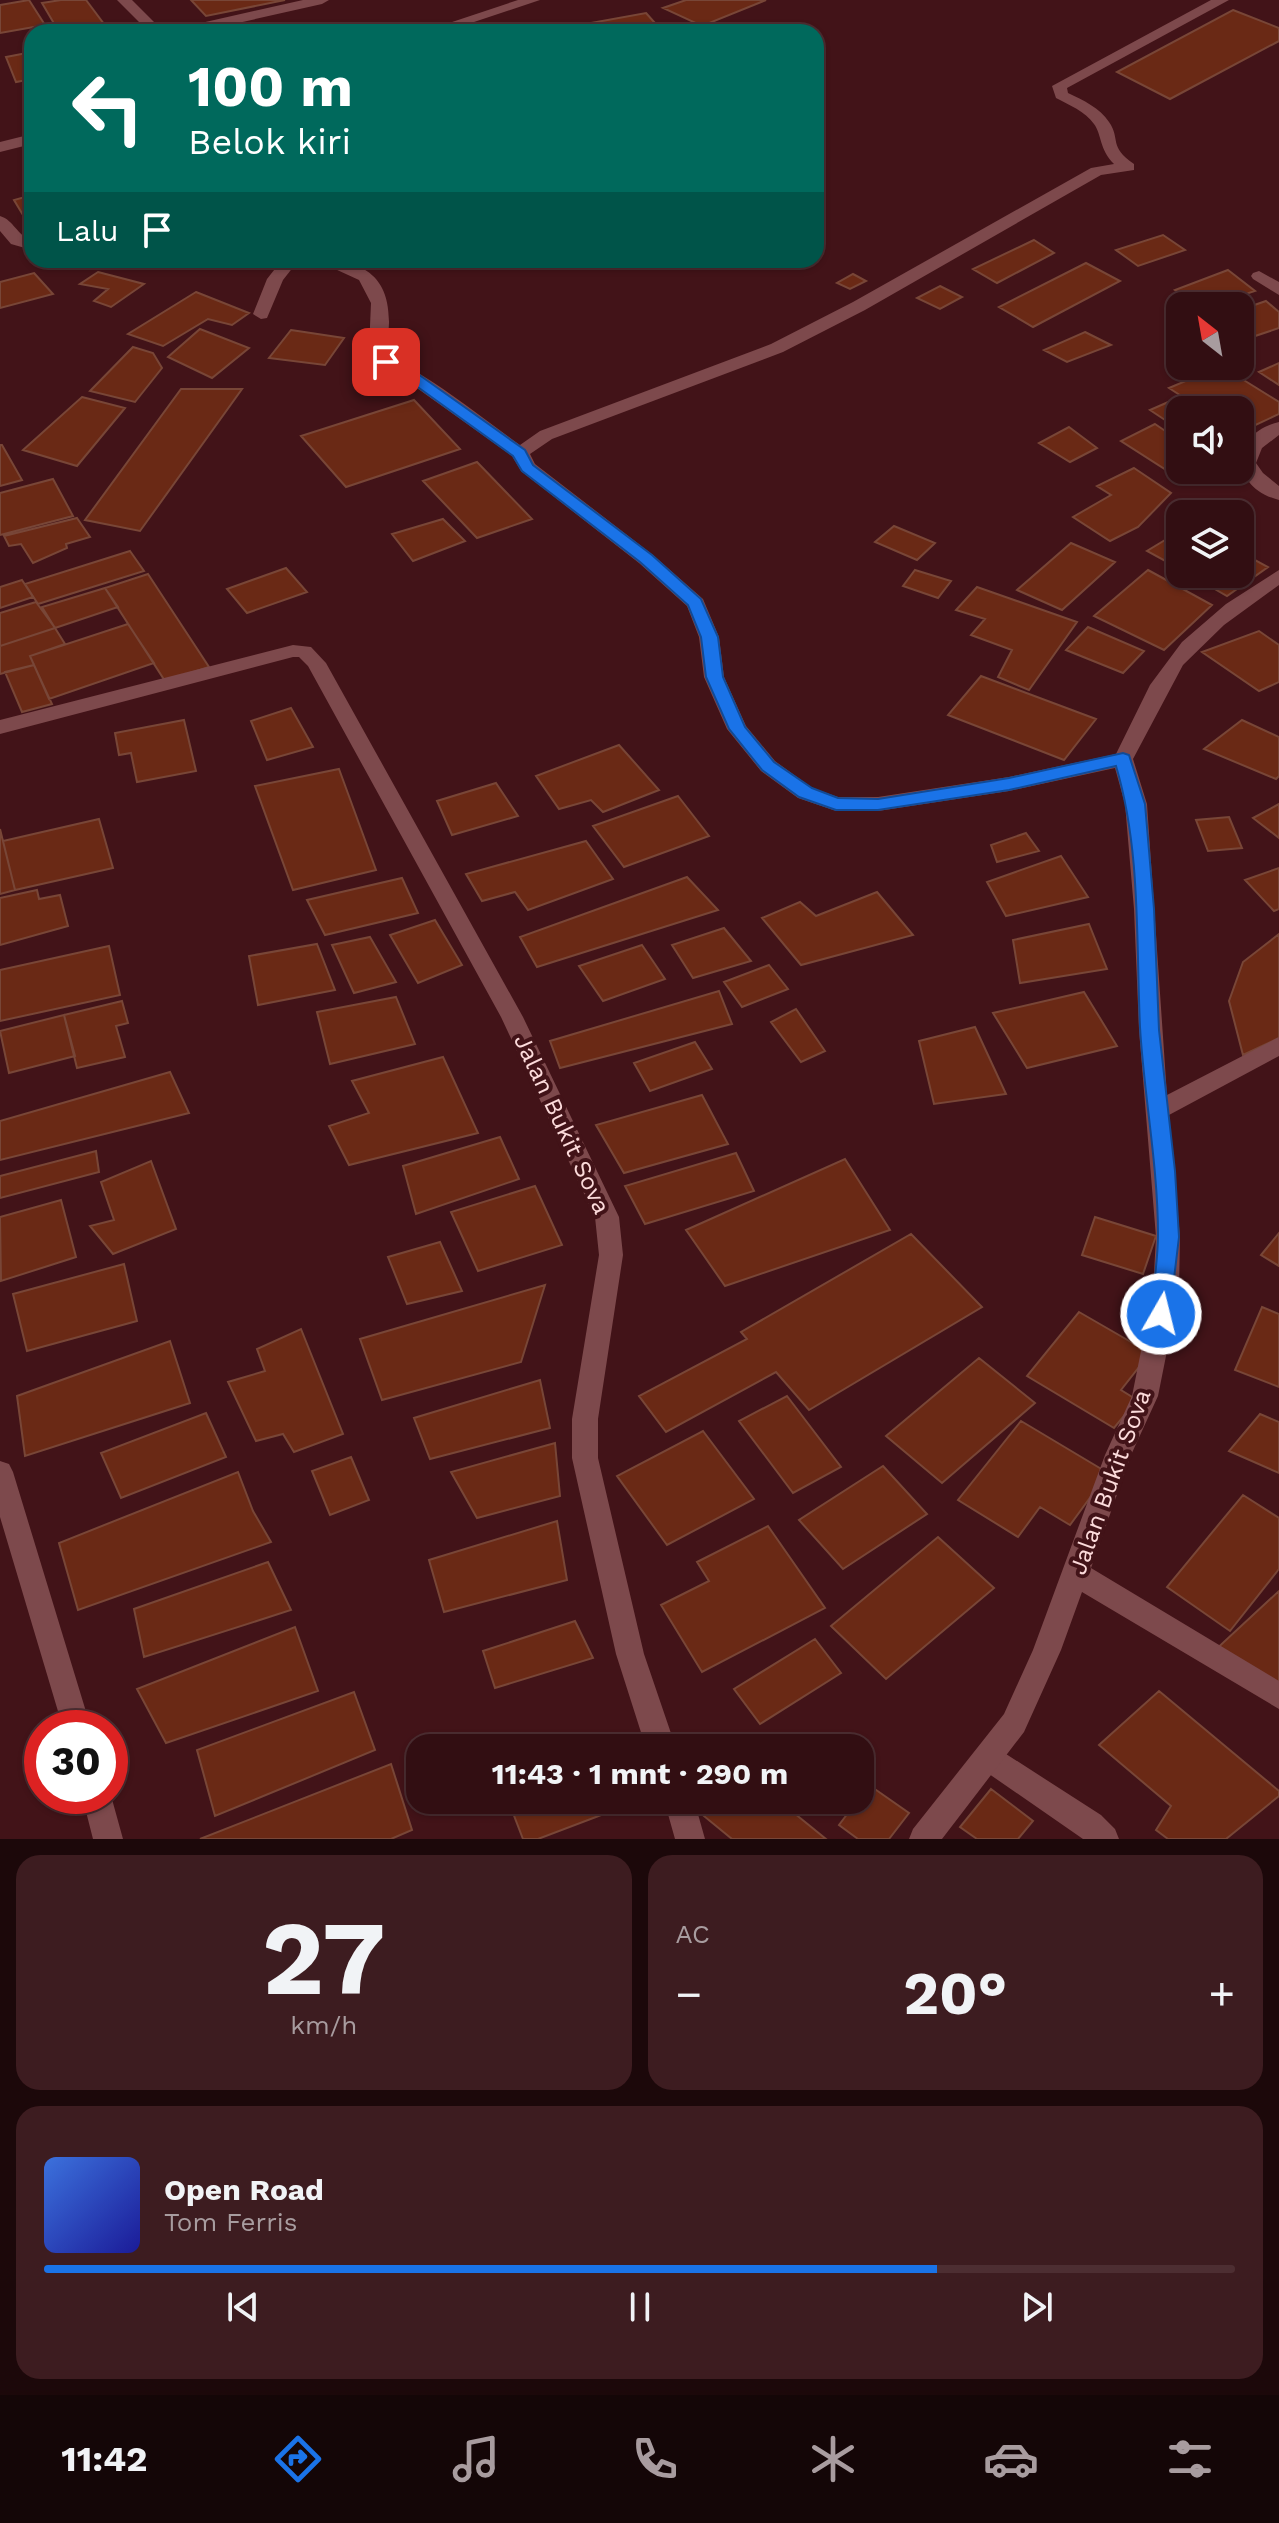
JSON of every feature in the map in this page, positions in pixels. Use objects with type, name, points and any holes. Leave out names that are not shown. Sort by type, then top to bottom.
[{"type":"street","points":[[124,0],[149,24]]},
{"type":"street","points":[[215,24],[322,0]]},
{"type":"street","points":[[455,24],[533,0]]},
{"type":"street","points":[[520,453],[546,435],[777,348],[859,306],[1097,171],[1129,167],[1117,159],[1106,141],[1104,125],[1088,109],[1061,95],[1059,86],[1222,0]]},
{"type":"street","points":[[0,147],[24,141]]},
{"type":"street","points":[[0,221],[24,246]]},
{"type":"street","points":[[261,314],[280,268]]},
{"type":"street","points":[[345,268],[361,273],[374,283],[382,316],[378,349],[386,362],[413,377],[520,453],[527,467],[646,559],[696,603],[709,637],[714,677],[737,729],[768,766],[805,793],[836,804],[878,804],[1009,784],[1123,759],[1141,731],[1149,708],[1176,660],[1209,628],[1279,576]]},
{"type":"street","points":[[1259,276],[1279,290]]},
{"type":"street","points":[[1279,427],[1254,445],[1247,463],[1263,483],[1279,494]]},
{"type":"street","name":"Jalan Bukit Sova","points":[[0,727],[293,651],[307,653],[316,663],[512,1017],[607,1217],[611,1255],[585,1419],[585,1458],[630,1654],[656,1734]]},
{"type":"street","name":"Jalan Bukit Sova","points":[[924,1839],[1014,1723],[1047,1650],[1118,1455],[1145,1396],[1166,1291],[1168,1237],[1136,804],[1123,759]]},
{"type":"street","points":[[1157,1111],[1279,1046]]},
{"type":"street","points":[[0,1472],[72,1710]]},
{"type":"street","points":[[1076,1574],[1279,1696]]},
{"type":"street","points":[[989,1757],[1090,1825],[1104,1839]]},
{"type":"street","points":[[102,1814],[108,1839]]},
{"type":"street","points":[[683,1814],[690,1839]]},
{"type":"building","points":[[29,0],[44,24],[24,24],[24,29],[0,33],[0,5]]},
{"type":"building","points":[[86,0],[104,24],[54,24],[42,3]]},
{"type":"building","points":[[191,0],[285,0],[206,16]]},
{"type":"building","points":[[686,0],[766,0],[707,24],[698,24],[663,8]]},
{"type":"building","points":[[1233,10],[1279,28],[1279,41],[1170,99],[1117,72]]},
{"type":"building","points":[[646,13],[656,24],[586,24]]},
{"type":"building","points":[[24,54],[24,80],[16,82],[6,57]]},
{"type":"building","points":[[24,197],[24,217],[14,200]]},
{"type":"building","points":[[1163,235],[1185,250],[1138,266],[1116,250]]},
{"type":"building","points":[[1034,240],[1054,253],[997,283],[973,269]]},
{"type":"building","points":[[1086,263],[1120,281],[1033,327],[999,307]]},
{"type":"building","points":[[1228,270],[1255,291],[1178,292],[1175,290]]},
{"type":"building","points":[[98,272],[144,284],[111,307],[94,301],[108,289],[80,284]]},
{"type":"building","points":[[34,273],[53,294],[0,308],[0,282]]},
{"type":"building","points":[[853,274],[866,281],[850,289],[837,283]]},
{"type":"building","points":[[940,286],[962,297],[940,309],[917,298]]},
{"type":"building","points":[[196,292],[249,313],[232,325],[208,319],[163,346],[128,334]]},
{"type":"building","points":[[1266,301],[1279,312],[1279,328],[1254,336],[1254,305]]},
{"type":"building","points":[[200,329],[249,348],[212,378],[168,357]]},
{"type":"building","points":[[291,330],[344,338],[325,365],[269,358]]},
{"type":"building","points":[[1085,332],[1111,345],[1067,362],[1044,350]]},
{"type":"building","points":[[133,347],[153,353],[162,368],[135,402],[90,391]]},
{"type":"building","points":[[1279,363],[1279,385],[1259,372]]},
{"type":"building","points":[[1188,380],[1244,380],[1279,402],[1279,414],[1254,426],[1254,396],[1181,396],[1169,388]]},
{"type":"building","points":[[181,389],[242,389],[140,531],[85,520]]},
{"type":"building","points":[[82,397],[125,408],[77,466],[23,450]]},
{"type":"building","points":[[414,400],[460,449],[346,487],[301,436]]},
{"type":"building","points":[[1166,403],[1166,421],[1150,410]]},
{"type":"building","points":[[1155,424],[1166,431],[1166,470],[1121,441]]},
{"type":"building","points":[[1069,427],[1097,448],[1070,462],[1039,443]]},
{"type":"building","points":[[2,445],[22,480],[0,486]]},
{"type":"building","points":[[477,462],[532,519],[477,538],[423,481]]},
{"type":"building","points":[[1134,468],[1171,493],[1138,527],[1110,541],[1073,517],[1111,495],[1097,486]]},
{"type":"building","points":[[53,479],[73,516],[0,535],[0,493]]},
{"type":"building","points":[[77,518],[90,537],[66,544],[67,548],[33,563],[21,544],[9,546],[4,536]]},
{"type":"building","points":[[443,519],[465,541],[413,561],[392,534]]},
{"type":"building","points":[[894,526],[935,543],[917,560],[875,542]]},
{"type":"building","points":[[1166,539],[1166,561],[1147,551]]},
{"type":"building","points":[[1071,543],[1115,562],[1062,610],[1017,590]]},
{"type":"building","points":[[130,551],[144,571],[38,604],[25,584]]},
{"type":"building","points":[[1254,560],[1268,567],[1254,577]]},
{"type":"building","points":[[286,568],[307,592],[247,613],[227,589]]},
{"type":"building","points":[[915,570],[951,581],[938,598],[903,586]]},
{"type":"building","points":[[1148,570],[1166,580],[1166,588],[1181,588],[1212,605],[1164,650],[1094,616]]},
{"type":"building","points":[[148,574],[209,667],[165,681],[105,588]]},
{"type":"building","points":[[22,580],[33,597],[0,608],[0,587]]},
{"type":"building","points":[[977,587],[1077,622],[1029,690],[998,677],[1012,650],[971,635],[985,619],[956,610]]},
{"type":"building","points":[[105,588],[118,607],[55,628],[42,607]]},
{"type":"building","points":[[1213,588],[1238,588],[1227,596]]},
{"type":"building","points":[[36,602],[55,628],[0,646],[0,613]]},
{"type":"building","points":[[128,624],[154,663],[49,699],[30,656]]},
{"type":"building","points":[[1088,627],[1144,651],[1123,673],[1066,650]]},
{"type":"building","points":[[55,628],[65,644],[30,656],[34,665],[0,674],[0,646]]},
{"type":"building","points":[[1259,631],[1279,645],[1279,682],[1259,691],[1202,652]]},
{"type":"building","points":[[34,665],[52,704],[22,712],[5,672]]},
{"type":"building","points":[[981,676],[1096,719],[1064,760],[948,715]]},
{"type":"building","points":[[291,708],[313,747],[267,760],[251,721]]},
{"type":"building","points":[[184,720],[196,771],[137,782],[131,753],[119,755],[115,733]]},
{"type":"building","points":[[1242,720],[1279,737],[1279,776],[1276,779],[1204,749]]},
{"type":"building","points":[[619,745],[659,790],[603,812],[591,800],[559,809],[536,776]]},
{"type":"building","points":[[339,769],[376,870],[293,890],[255,786]]},
{"type":"building","points":[[496,783],[518,816],[452,835],[437,801]]},
{"type":"building","points":[[678,796],[709,836],[624,867],[593,826]]},
{"type":"building","points":[[1279,804],[1279,838],[1253,818]]},
{"type":"building","points":[[1229,817],[1242,848],[1208,851],[1196,820]]},
{"type":"building","points":[[99,819],[113,868],[15,890],[3,841]]},
{"type":"building","points":[[0,829],[15,890],[0,894]]},
{"type":"building","points":[[1026,833],[1039,851],[997,862],[991,845]]},
{"type":"building","points":[[586,841],[613,879],[528,910],[515,892],[482,901],[466,874]]},
{"type":"building","points":[[1061,856],[1088,897],[1006,916],[987,882]]},
{"type":"building","points":[[1279,868],[1279,909],[1274,911],[1245,880]]},
{"type":"building","points":[[687,877],[718,910],[537,967],[520,937]]},
{"type":"building","points":[[402,878],[418,913],[325,935],[307,900]]},
{"type":"building","points":[[37,890],[39,899],[60,895],[68,926],[0,945],[0,898]]},
{"type":"building","points":[[877,892],[913,935],[801,965],[762,918],[800,902],[816,916]]},
{"type":"building","points":[[435,920],[462,965],[418,983],[390,935]]},
{"type":"building","points":[[1089,924],[1107,969],[1020,983],[1013,940]]},
{"type":"building","points":[[724,928],[751,961],[693,978],[672,945]]},
{"type":"building","points":[[1279,934],[1279,1038],[1243,1055],[1229,1001],[1243,962]]},
{"type":"building","points":[[370,937],[396,982],[354,993],[332,945]]},
{"type":"building","points":[[317,944],[335,990],[258,1005],[249,956]]},
{"type":"building","points":[[642,945],[665,979],[603,1001],[579,966]]},
{"type":"building","points":[[109,946],[120,995],[0,1021],[0,970]]},
{"type":"building","points":[[769,965],[788,989],[742,1007],[724,982]]},
{"type":"building","points":[[719,991],[732,1024],[560,1068],[550,1041]]},
{"type":"building","points":[[1084,992],[1117,1046],[1027,1068],[993,1013]]},
{"type":"building","points":[[396,997],[415,1044],[330,1064],[317,1012]]},
{"type":"building","points":[[122,1001],[128,1023],[116,1026],[125,1057],[77,1068],[64,1015]]},
{"type":"building","points":[[796,1009],[825,1051],[801,1062],[771,1022]]},
{"type":"building","points":[[64,1015],[75,1056],[9,1073],[0,1031]]},
{"type":"building","points":[[975,1027],[1006,1094],[934,1104],[919,1041]]},
{"type":"building","points":[[695,1042],[712,1069],[650,1091],[634,1063]]},
{"type":"building","points":[[443,1057],[478,1133],[349,1165],[329,1126],[369,1113],[352,1081]]},
{"type":"building","points":[[170,1072],[189,1113],[0,1160],[0,1121]]},
{"type":"building","points":[[702,1095],[728,1144],[624,1173],[596,1125]]},
{"type":"building","points":[[500,1137],[519,1179],[416,1214],[403,1166]]},
{"type":"building","points":[[96,1151],[99,1172],[0,1198],[0,1176]]},
{"type":"building","points":[[736,1153],[754,1191],[645,1224],[625,1186]]},
{"type":"building","points":[[845,1159],[890,1230],[725,1286],[686,1230]]},
{"type":"building","points":[[151,1161],[176,1229],[113,1254],[90,1226],[114,1220],[101,1182]]},
{"type":"building","points":[[535,1186],[562,1245],[478,1271],[451,1212]]},
{"type":"building","points":[[61,1200],[76,1257],[1,1281],[0,1217]]},
{"type":"building","points":[[1095,1217],[1156,1236],[1143,1274],[1082,1255]]},
{"type":"building","points":[[1279,1233],[1279,1266],[1261,1255]]},
{"type":"building","points":[[911,1234],[982,1307],[809,1410],[776,1372],[666,1432],[639,1396],[747,1339],[741,1332]]},
{"type":"building","points":[[440,1242],[462,1291],[407,1304],[388,1257]]},
{"type":"building","points":[[124,1264],[137,1321],[27,1351],[13,1294]]},
{"type":"building","points":[[545,1285],[521,1362],[382,1400],[360,1339]]},
{"type":"building","points":[[1262,1307],[1279,1314],[1279,1387],[1235,1370]]},
{"type":"building","points":[[1079,1312],[1150,1353],[1121,1390],[1137,1400],[1114,1428],[1027,1376]]},
{"type":"building","points":[[301,1329],[343,1434],[294,1452],[283,1434],[256,1441],[228,1382],[265,1371],[257,1349]]},
{"type":"building","points":[[170,1341],[190,1403],[25,1456],[17,1396]]},
{"type":"building","points":[[979,1358],[1035,1403],[942,1483],[886,1436]]},
{"type":"building","points":[[540,1380],[550,1428],[430,1459],[414,1418]]},
{"type":"building","points":[[787,1396],[841,1467],[793,1493],[739,1421]]},
{"type":"building","points":[[206,1413],[226,1457],[121,1498],[101,1453]]},
{"type":"building","points":[[1260,1414],[1279,1422],[1279,1473],[1229,1451]]},
{"type":"building","points":[[1021,1421],[1108,1473],[1070,1525],[1040,1507],[1018,1537],[958,1500]]},
{"type":"building","points":[[703,1431],[754,1499],[667,1545],[617,1476]]},
{"type":"building","points":[[555,1443],[560,1496],[477,1518],[451,1472]]},
{"type":"building","points":[[351,1457],[369,1500],[330,1515],[312,1471]]},
{"type":"building","points":[[883,1466],[927,1514],[843,1569],[799,1520]]},
{"type":"building","points":[[238,1472],[253,1511],[271,1542],[78,1610],[59,1543]]},
{"type":"building","points":[[1243,1495],[1279,1518],[1279,1569],[1230,1631],[1167,1587]]},
{"type":"building","points":[[557,1521],[567,1580],[444,1612],[429,1560]]},
{"type":"building","points":[[768,1526],[825,1608],[702,1672],[661,1605],[709,1581],[697,1562]]},
{"type":"building","points":[[938,1537],[994,1588],[886,1679],[831,1626]]},
{"type":"building","points":[[268,1562],[291,1610],[144,1657],[134,1609]]},
{"type":"building","points":[[1279,1591],[1279,1692],[1212,1653]]},
{"type":"building","points":[[575,1621],[593,1658],[495,1688],[483,1651]]},
{"type":"building","points":[[295,1627],[318,1691],[166,1743],[137,1689]]},
{"type":"building","points":[[815,1639],[841,1673],[760,1724],[734,1689]]},
{"type":"building","points":[[1159,1691],[1279,1791],[1279,1796],[1226,1839],[1168,1839],[1156,1830],[1171,1806],[1099,1745]]},
{"type":"building","points":[[354,1692],[375,1750],[215,1816],[197,1750]]},
{"type":"building","points":[[391,1764],[412,1830],[391,1839],[200,1839]]},
{"type":"building","points":[[874,1788],[909,1813],[889,1839],[858,1839],[839,1825],[847,1814],[874,1814]]},
{"type":"building","points":[[991,1789],[1033,1821],[1018,1839],[977,1839],[960,1827]]},
{"type":"building","points":[[513,1814],[604,1814],[538,1839],[523,1839]]},
{"type":"building","points":[[701,1814],[795,1814],[826,1839],[732,1839]]},
{"type":"route","points":[[386,362],[413,377],[520,453],[527,467],[646,559],[696,603],[709,637],[714,677],[737,729],[768,766],[805,793],[836,804],[878,804],[1009,784],[1123,759],[1136,804],[1150,988],[1150,1030],[1165,1171],[1168,1237],[1166,1291],[1161,1314]]}]
